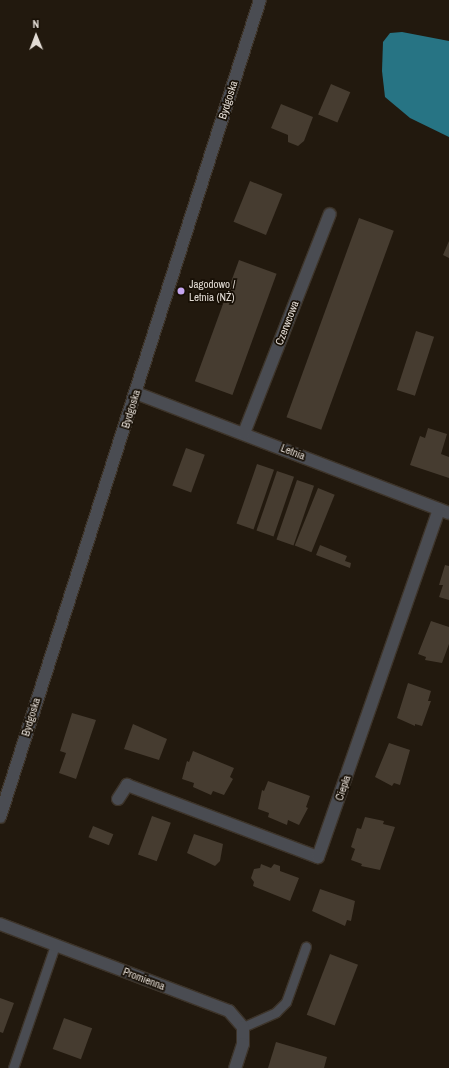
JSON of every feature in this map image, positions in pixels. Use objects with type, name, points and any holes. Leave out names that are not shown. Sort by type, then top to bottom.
[{"type":"street","name":"Bydgoska","points":[[0,817],[260,0]]},
{"type":"street","name":"Czerwcowa","points":[[244,433],[330,214]]},
{"type":"street","name":"Letnia","points":[[136,392],[444,511]]},
{"type":"street","name":"Ciepła","points":[[118,799],[127,785],[318,857],[444,511]]},
{"type":"street","name":"Promienna","points":[[0,924],[229,1011],[243,1027]]},
{"type":"street","points":[[235,1068],[243,1044],[243,1027]]},
{"type":"lane","points":[[12,1068],[55,945]]},
{"type":"lane","points":[[243,1027],[276,1012],[286,1002],[306,946]]},
{"type":"water","points":[[402,32],[449,41],[449,137],[410,118],[385,97],[382,71],[383,42],[390,33]]},
{"type":"building","points":[[331,84],[350,92],[337,123],[318,114]]},
{"type":"building","points":[[281,104],[313,117],[304,141],[298,146],[288,142],[288,135],[271,128]]},
{"type":"building","points":[[250,181],[282,194],[266,235],[234,222]]},
{"type":"building","points":[[359,218],[394,231],[321,430],[286,417]]},
{"type":"building","points":[[449,241],[449,258],[443,255]]},
{"type":"building","points":[[239,260],[277,274],[232,395],[195,381]]},
{"type":"building","points":[[416,331],[434,337],[415,396],[397,390]]},
{"type":"building","points":[[428,428],[447,434],[441,454],[449,457],[449,478],[410,465],[420,436],[425,438]]},
{"type":"building","points":[[186,448],[205,455],[191,492],[172,486]]},
{"type":"building","points":[[257,464],[274,470],[254,529],[236,524]]},
{"type":"building","points":[[277,471],[294,477],[274,536],[256,531]]},
{"type":"building","points":[[297,480],[314,486],[294,545],[276,540]]},
{"type":"building","points":[[318,488],[335,495],[311,552],[295,545]]},
{"type":"building","points":[[320,545],[347,556],[345,561],[351,563],[350,568],[316,555]]},
{"type":"building","points":[[445,565],[449,566],[449,600],[439,597],[443,585],[439,585]]},
{"type":"building","points":[[431,621],[449,627],[449,644],[442,663],[425,660],[426,657],[418,654]]},
{"type":"building","points":[[408,683],[431,691],[428,701],[431,701],[422,726],[415,724],[415,726],[397,718]]},
{"type":"building","points":[[72,713],[96,720],[76,779],[59,773],[66,753],[60,751]]},
{"type":"building","points":[[133,724],[167,739],[159,760],[124,749]]},
{"type":"building","points":[[389,743],[410,750],[400,785],[394,783],[392,786],[375,777]]},
{"type":"building","points":[[193,751],[234,768],[230,777],[233,779],[224,795],[213,791],[211,795],[193,787],[194,783],[182,779],[187,761],[189,762]]},
{"type":"building","points":[[268,781],[310,796],[306,807],[308,808],[299,825],[288,820],[287,825],[268,817],[269,813],[258,809],[262,790],[264,791]]},
{"type":"building","points":[[152,816],[171,823],[157,861],[138,855]]},
{"type":"building","points":[[365,817],[384,821],[383,824],[395,827],[380,870],[361,866],[362,864],[351,860],[355,849],[351,847],[357,828],[361,829]]},
{"type":"building","points":[[93,826],[113,834],[109,845],[89,837]]},
{"type":"building","points":[[194,834],[223,844],[220,861],[215,866],[187,853]]},
{"type":"building","points":[[261,864],[271,868],[274,864],[280,866],[280,871],[299,878],[290,901],[253,886],[254,882],[251,878],[254,869],[260,868]]},
{"type":"building","points":[[320,889],[355,901],[351,921],[347,920],[345,926],[312,911]]},
{"type":"building","points":[[330,954],[358,965],[335,1025],[307,1015]]},
{"type":"building","points":[[0,998],[14,1003],[3,1033],[0,1032]]},
{"type":"building","points":[[64,1018],[92,1028],[81,1059],[53,1049]]},
{"type":"building","points":[[276,1042],[327,1057],[324,1068],[268,1068]]},
{"type":"place","name":"Jagodowo / Letnia (NŻ)","points":[[181,291]]}]
